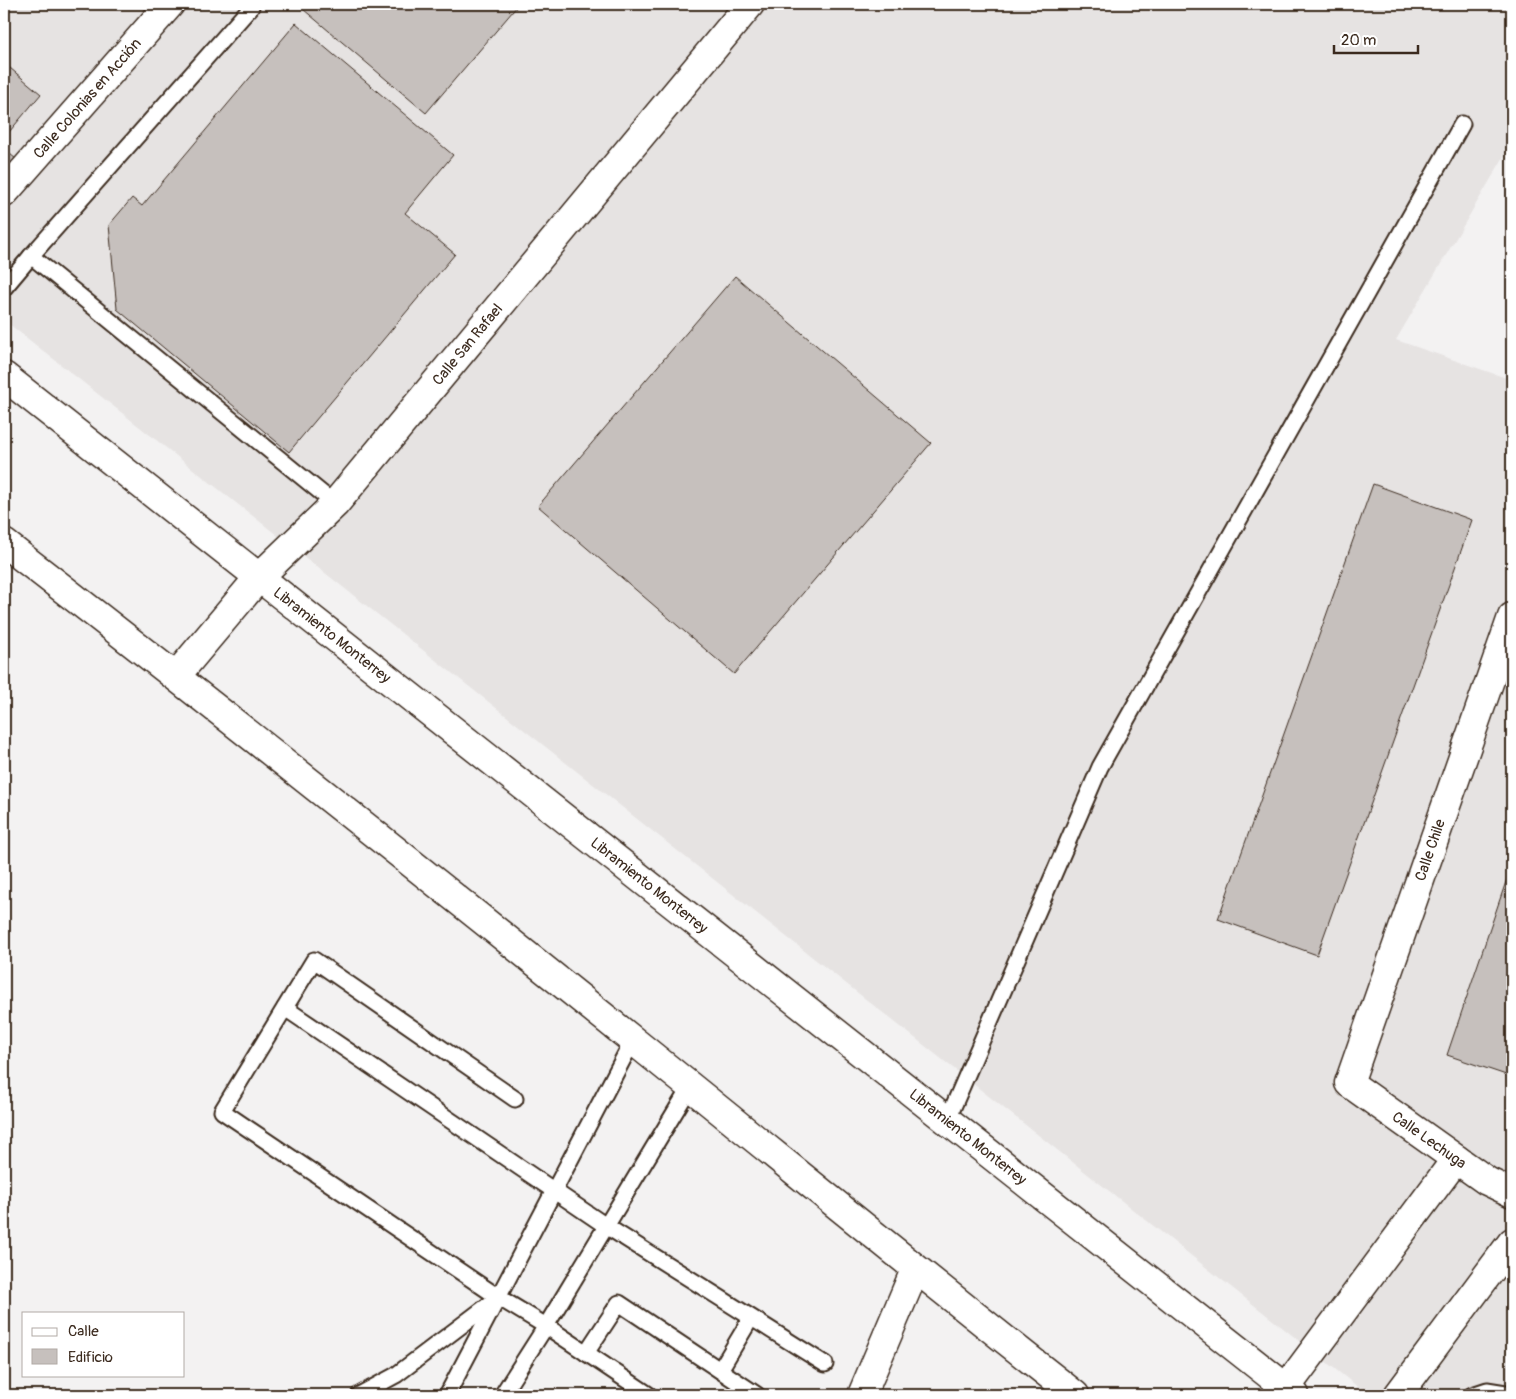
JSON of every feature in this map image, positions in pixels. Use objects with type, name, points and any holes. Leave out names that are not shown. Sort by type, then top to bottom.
[{"type":"main road","name":"Calle Colonias en Acción","points":[[4,194],[170,4]]},
{"type":"main road","name":"Calle San Rafael","points":[[176,676],[260,576],[335,504],[750,4]]},
{"type":"main road","name":"Libramiento Monterrey","points":[[4,376],[260,576],[946,1121],[1291,1392]]},
{"type":"main road","points":[[4,543],[176,676],[633,1040],[915,1270],[1075,1395]]},
{"type":"main road","name":"Calle Chile","points":[[1349,1082],[1512,617]]},
{"type":"main road","name":"Calle Lechuga","points":[[1349,1082],[1487,1181],[1512,1193]]},
{"type":"main road","points":[[1291,1392],[1456,1159]]},
{"type":"main road","points":[[1398,1395],[1512,1242]]},
{"type":"main road","points":[[866,1393],[915,1270]]},
{"type":"lane","points":[[4,288],[251,7]]},
{"type":"lane","points":[[946,1121],[1100,767],[1462,124]]},
{"type":"lane","points":[[31,256],[335,504]]},
{"type":"lane","points":[[515,1099],[314,960],[222,1111],[498,1297],[546,1326],[649,1395]]},
{"type":"lane","points":[[285,1008],[606,1226],[825,1364]]},
{"type":"lane","points":[[447,1395],[633,1040]]},
{"type":"lane","points":[[502,1395],[546,1326],[690,1087]]},
{"type":"lane","points":[[360,1395],[396,1375],[498,1297]]},
{"type":"lane","points":[[586,1353],[619,1303],[757,1395]]},
{"type":"lane","points":[[720,1370],[751,1318]]},
{"type":"lane","points":[[1472,1395],[1487,1390],[1512,1394]]},
{"type":"shaded area","points":[[4,4],[1512,4],[1512,143],[1396,340],[1512,380],[1512,1395],[1368,1395],[4,320]]},
{"type":"building","points":[[297,4],[519,4],[426,113]]},
{"type":"building","points":[[296,23],[453,155],[405,213],[455,254],[289,452],[117,309],[109,225],[132,198],[142,206]]},
{"type":"building","points":[[4,63],[41,94],[4,138]]},
{"type":"building","points":[[4,149],[22,164],[4,185]]},
{"type":"building","points":[[735,276],[931,443],[734,674],[538,506]]},
{"type":"building","points":[[1373,484],[1472,520],[1317,955],[1218,919]]},
{"type":"building","points":[[1512,864],[1512,1077],[1447,1055]]}]
